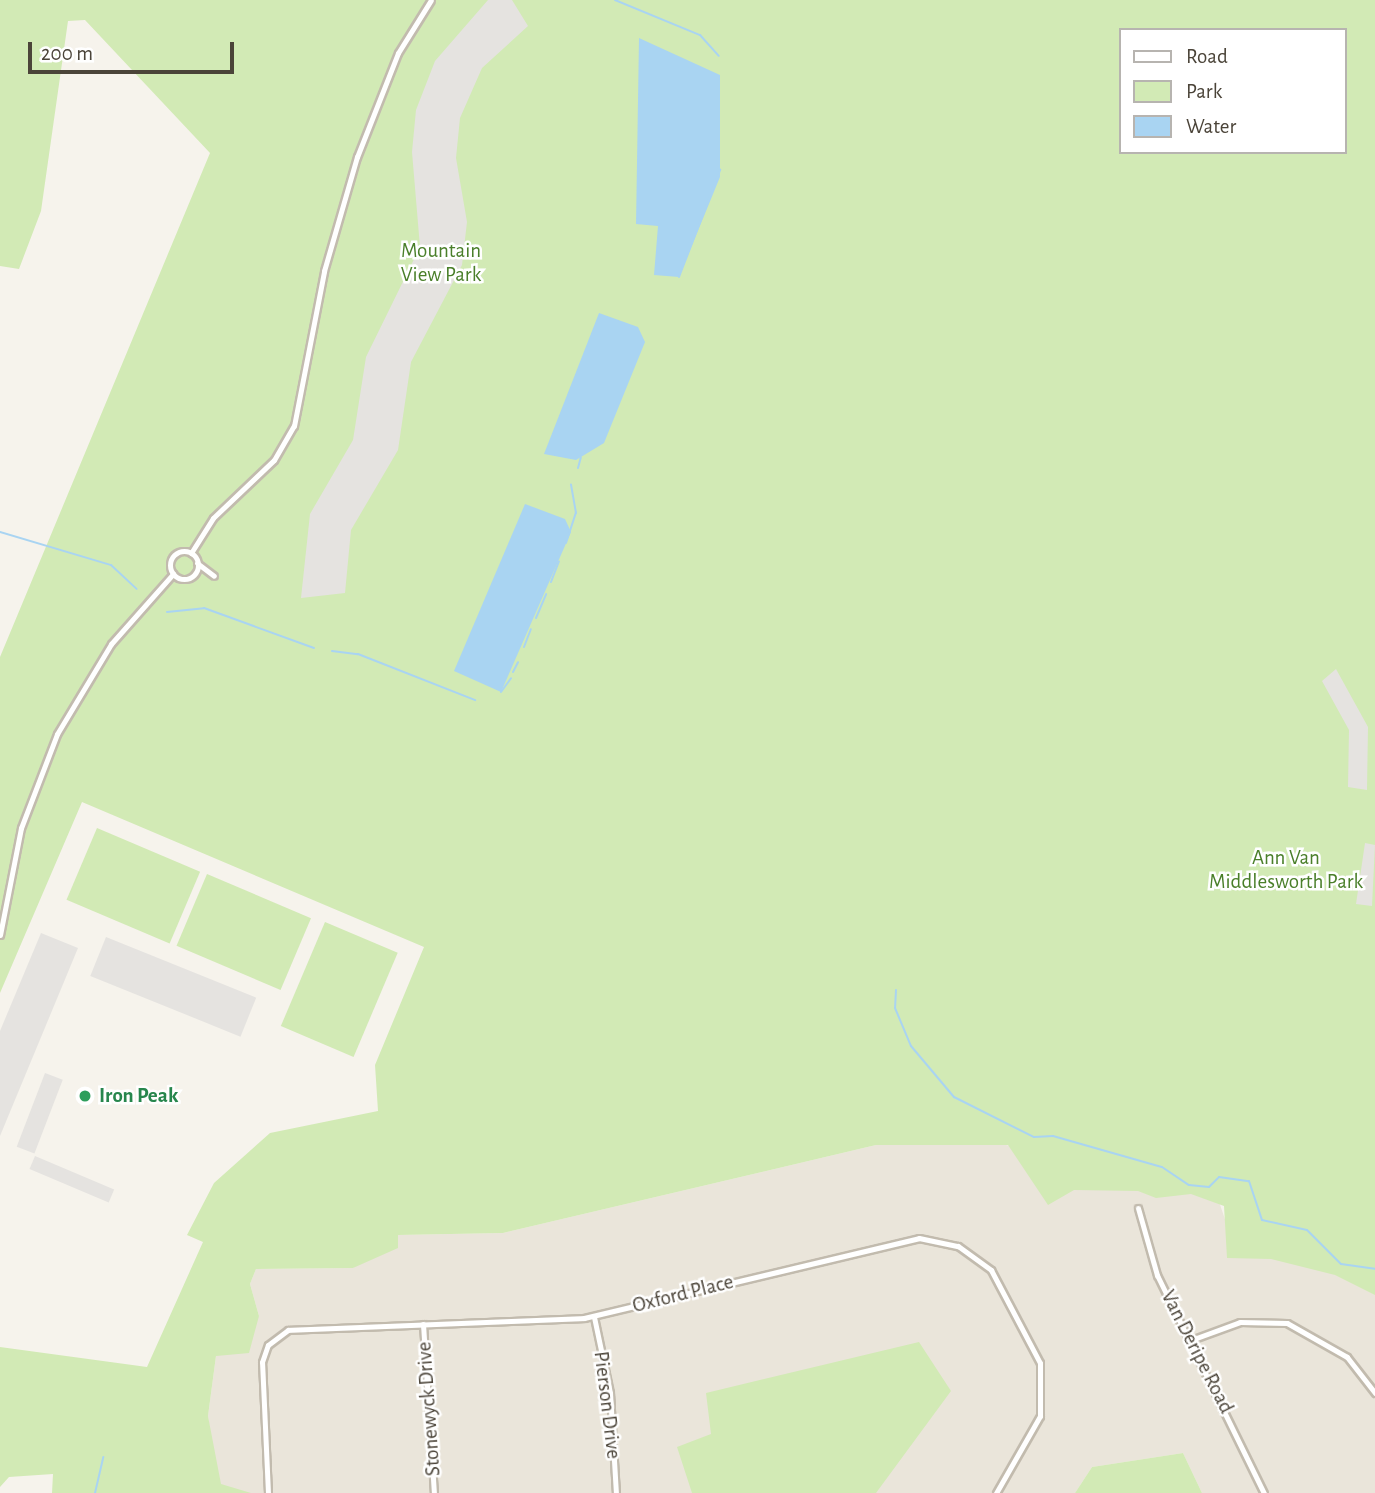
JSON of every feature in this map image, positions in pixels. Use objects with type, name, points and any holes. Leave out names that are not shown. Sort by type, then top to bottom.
[{"type":"street","points":[[191,553],[213,518],[263,473],[294,426],[324,271],[357,157],[398,53],[431,0]]},
{"type":"street","points":[[173,574],[214,576],[197,563],[191,553]]},
{"type":"street","points":[[0,935],[21,828],[57,734],[111,644],[173,574],[173,555],[191,553]]},
{"type":"street","points":[[194,574],[197,563]]},
{"type":"street","name":"Van Deripe Road","points":[[1138,1208],[1157,1275],[1264,1493]]},
{"type":"street","name":"Oxford Place","points":[[268,1493],[262,1362],[274,1339],[299,1328],[594,1317],[907,1239],[958,1246],[999,1279],[1043,1375],[1035,1427],[996,1493]]},
{"type":"street","name":"Pierson Drive","points":[[594,1317],[610,1393],[616,1493]]},
{"type":"street","points":[[1191,1340],[1240,1322],[1287,1323],[1347,1357],[1375,1393]]},
{"type":"street","name":"Stonewyck Drive","points":[[423,1324],[434,1493]]},
{"type":"shaded area","points":[[488,0],[512,0],[528,26],[482,68],[460,118],[456,158],[467,222],[462,265],[411,362],[398,450],[351,530],[345,593],[301,598],[310,514],[353,440],[366,357],[420,247],[412,152],[416,110],[435,61]]},
{"type":"shaded area","points":[[1336,669],[1368,727],[1367,790],[1348,787],[1349,730],[1322,681]]},
{"type":"shaded area","points":[[1365,843],[1375,845],[1372,906],[1356,904]]},
{"type":"shaded area","points":[[41,933],[78,948],[0,1136],[0,1031]]},
{"type":"shaded area","points":[[106,937],[256,998],[240,1037],[90,976]]},
{"type":"shaded area","points":[[45,1073],[63,1080],[34,1154],[17,1147]]},
{"type":"shaded area","points":[[991,1142],[1214,1187],[1230,1234],[1375,1290],[1375,1493],[1202,1493],[1183,1453],[1092,1467],[1075,1493],[218,1493],[208,1416],[216,1356],[259,1316],[250,1284],[256,1269],[353,1268],[398,1235],[503,1233],[876,1145]]},
{"type":"shaded area","points":[[35,1156],[114,1190],[109,1202],[30,1169]]},
{"type":"green space","points":[[0,0],[1375,0],[1375,1295],[1335,1275],[1271,1259],[1227,1258],[1224,1206],[1191,1194],[1156,1198],[1138,1191],[1074,1190],[1048,1205],[1008,1145],[876,1145],[503,1233],[398,1235],[398,1248],[353,1268],[256,1269],[250,1284],[259,1316],[249,1353],[216,1356],[208,1416],[221,1484],[251,1493],[52,1493],[53,1474],[9,1477],[0,1487],[0,1347],[147,1367],[203,1242],[187,1235],[214,1183],[270,1133],[378,1111],[375,1065],[424,947],[82,802],[0,993],[0,657],[210,153],[85,20],[68,21],[41,211],[19,269],[0,266]]},
{"type":"green space","points":[[97,828],[200,872],[170,944],[67,900]]},
{"type":"green space","points":[[207,874],[311,918],[281,990],[177,946]]},
{"type":"green space","points":[[325,922],[398,953],[354,1057],[281,1026]]},
{"type":"green space","points":[[919,1342],[951,1391],[876,1493],[692,1493],[677,1447],[711,1434],[706,1393]]},
{"type":"green space","points":[[1183,1453],[1202,1493],[1075,1493],[1092,1467]]},
{"type":"water","points":[[639,38],[720,75],[720,177],[679,277],[654,275],[658,226],[636,224]]},
{"type":"water","points":[[599,313],[638,327],[645,342],[604,443],[576,460],[544,454]]},
{"type":"water","points":[[525,504],[565,519],[571,532],[501,692],[454,671]]},
{"type":"waterway","points":[[615,0],[700,35],[719,56]]},
{"type":"waterway","points":[[679,277],[720,170]]},
{"type":"waterway","points":[[578,468],[581,457]]},
{"type":"waterway","points":[[566,543],[576,513],[571,484]]},
{"type":"waterway","points":[[0,532],[111,565],[137,589]]},
{"type":"waterway","points":[[551,582],[559,561]]},
{"type":"waterway","points":[[536,618],[546,594]]},
{"type":"waterway","points":[[167,612],[204,608],[314,648]]},
{"type":"waterway","points":[[524,647],[531,629]]},
{"type":"waterway","points":[[332,651],[358,654],[475,700]]},
{"type":"waterway","points":[[513,672],[518,662]]},
{"type":"waterway","points":[[501,692],[511,678]]},
{"type":"waterway","points":[[896,990],[895,1008],[911,1046],[954,1097],[1034,1137],[1053,1136],[1162,1167],[1189,1185],[1209,1187],[1219,1177],[1249,1181],[1262,1220],[1307,1230],[1341,1264],[1375,1269]]},
{"type":"waterway","points":[[95,1493],[103,1457]]},
{"type":"place","name":"Iron Peak","points":[[85,1096]]},
{"type":"park label","name":"Mountain View Park","points":[[441,263]]},
{"type":"park label","name":"Ann Van Middlesworth Park","points":[[1286,870]]}]
